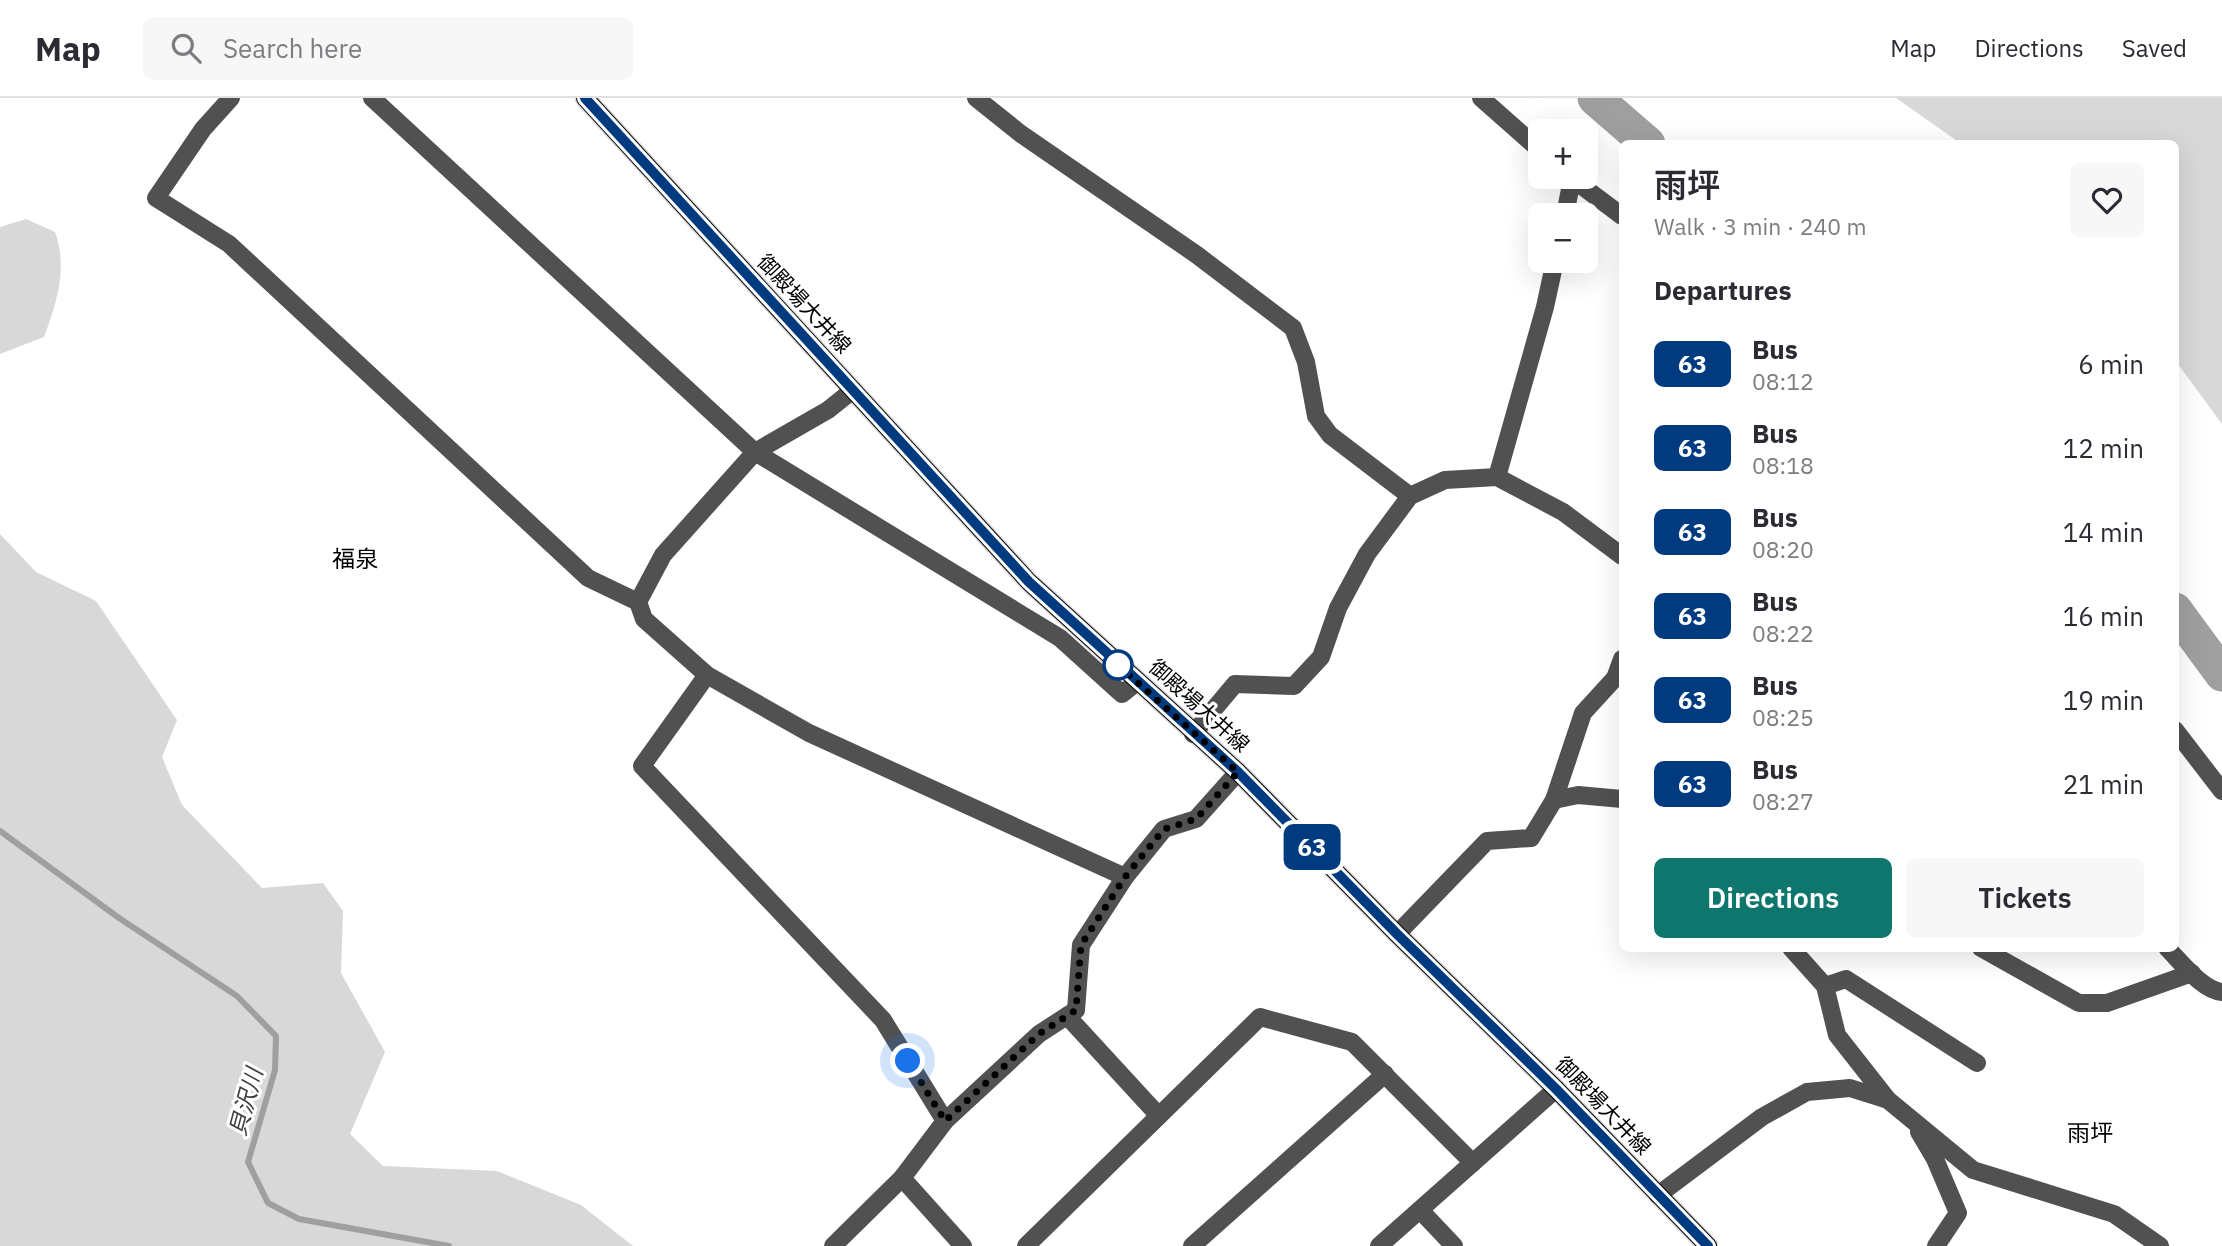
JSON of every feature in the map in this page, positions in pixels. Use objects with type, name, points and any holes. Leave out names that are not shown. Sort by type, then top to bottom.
[{"type":"main road","name":"御殿場大井線","points":[[585,98],[1029,582],[1193,734],[1238,772],[1397,934],[1556,1089],[1708,1246]]},
{"type":"street","points":[[231,98],[203,129],[156,198],[229,244],[588,578],[638,602],[644,619],[707,675],[808,733],[1125,877]]},
{"type":"street","points":[[372,98],[755,452],[1060,638],[1122,694],[1137,682]]},
{"type":"street","points":[[976,98],[1021,134],[1197,255],[1293,328],[1306,362],[1316,416],[1330,435],[1410,496]]},
{"type":"street","points":[[1481,98],[1528,139]]},
{"type":"street","points":[[1586,189],[1619,214]]},
{"type":"street","points":[[1497,477],[1552,273]]},
{"type":"street","points":[[638,602],[663,555],[755,452],[828,410],[853,390]]},
{"type":"street","points":[[1193,734],[1235,684],[1294,686],[1321,657],[1338,608],[1367,554],[1410,496],[1445,480],[1497,477],[1563,512],[1619,554]]},
{"type":"street","points":[[1397,934],[1488,841],[1531,838],[1555,800],[1583,713],[1615,678],[1619,667]]},
{"type":"street","points":[[707,675],[642,766],[883,1020],[945,1121]]},
{"type":"street","points":[[2179,735],[2222,791]]},
{"type":"street","points":[[832,1246],[902,1178],[945,1121],[1039,1034],[1076,1010],[1081,945],[1125,877],[1164,829],[1196,819],[1238,772]]},
{"type":"street","points":[[1555,800],[1578,795],[1619,799]]},
{"type":"street","points":[[1795,952],[1825,986],[1837,1035],[1888,1100],[1973,1170],[2114,1214],[2160,1246]]},
{"type":"street","points":[[1988,952],[2079,1003],[2107,1003],[2192,973]]},
{"type":"street","points":[[2171,952],[2192,973],[2216,991],[2222,992]]},
{"type":"street","points":[[1825,986],[1846,979],[1977,1063]]},
{"type":"street","points":[[1067,1016],[1159,1115]]},
{"type":"street","points":[[1026,1246],[1260,1017],[1352,1042],[1473,1163]]},
{"type":"street","points":[[1192,1246],[1385,1074]]},
{"type":"street","points":[[1658,1195],[1762,1117],[1807,1092],[1850,1088],[1888,1100]]},
{"type":"street","points":[[1379,1246],[1556,1089]]},
{"type":"street","points":[[1911,1119],[1935,1158],[1958,1213],[1936,1246]]},
{"type":"street","points":[[902,1178],[963,1246]]},
{"type":"street","points":[[1420,1210],[1454,1246]]},
{"type":"shaded area","points":[[1896,98],[2222,98],[2222,424],[2179,365],[2179,140],[1956,140]]},
{"type":"shaded area","points":[[26,219],[55,232],[61,259],[59,285],[44,337],[0,354],[0,227]]},
{"type":"shaded area","points":[[0,534],[36,572],[96,601],[177,720],[162,757],[182,805],[262,888],[323,883],[343,911],[341,973],[385,1052],[350,1134],[383,1166],[497,1171],[581,1205],[633,1246],[0,1246]]},
{"type":"waterway","points":[[1595,98],[1643,140]]},
{"type":"waterway","points":[[2179,615],[2222,674]]},
{"type":"waterway","name":"貝沢川","points":[[0,831],[119,918],[237,996],[276,1036],[275,1070],[248,1162],[268,1203],[299,1219],[449,1246]]},
{"type":"bus line","name":"63","points":[[585,98],[1029,582],[1193,734],[1238,772],[1397,934],[1556,1089],[1708,1246]]},
{"type":"district","name":"福泉","points":[[355,559]]},
{"type":"district","name":"雨坪","points":[[2090,1133]]},
{"type":"route","points":[[908,1061],[945,1121],[1039,1034],[1076,1010],[1081,945],[1125,877],[1164,829],[1196,819],[1238,772],[1118,665]]}]
